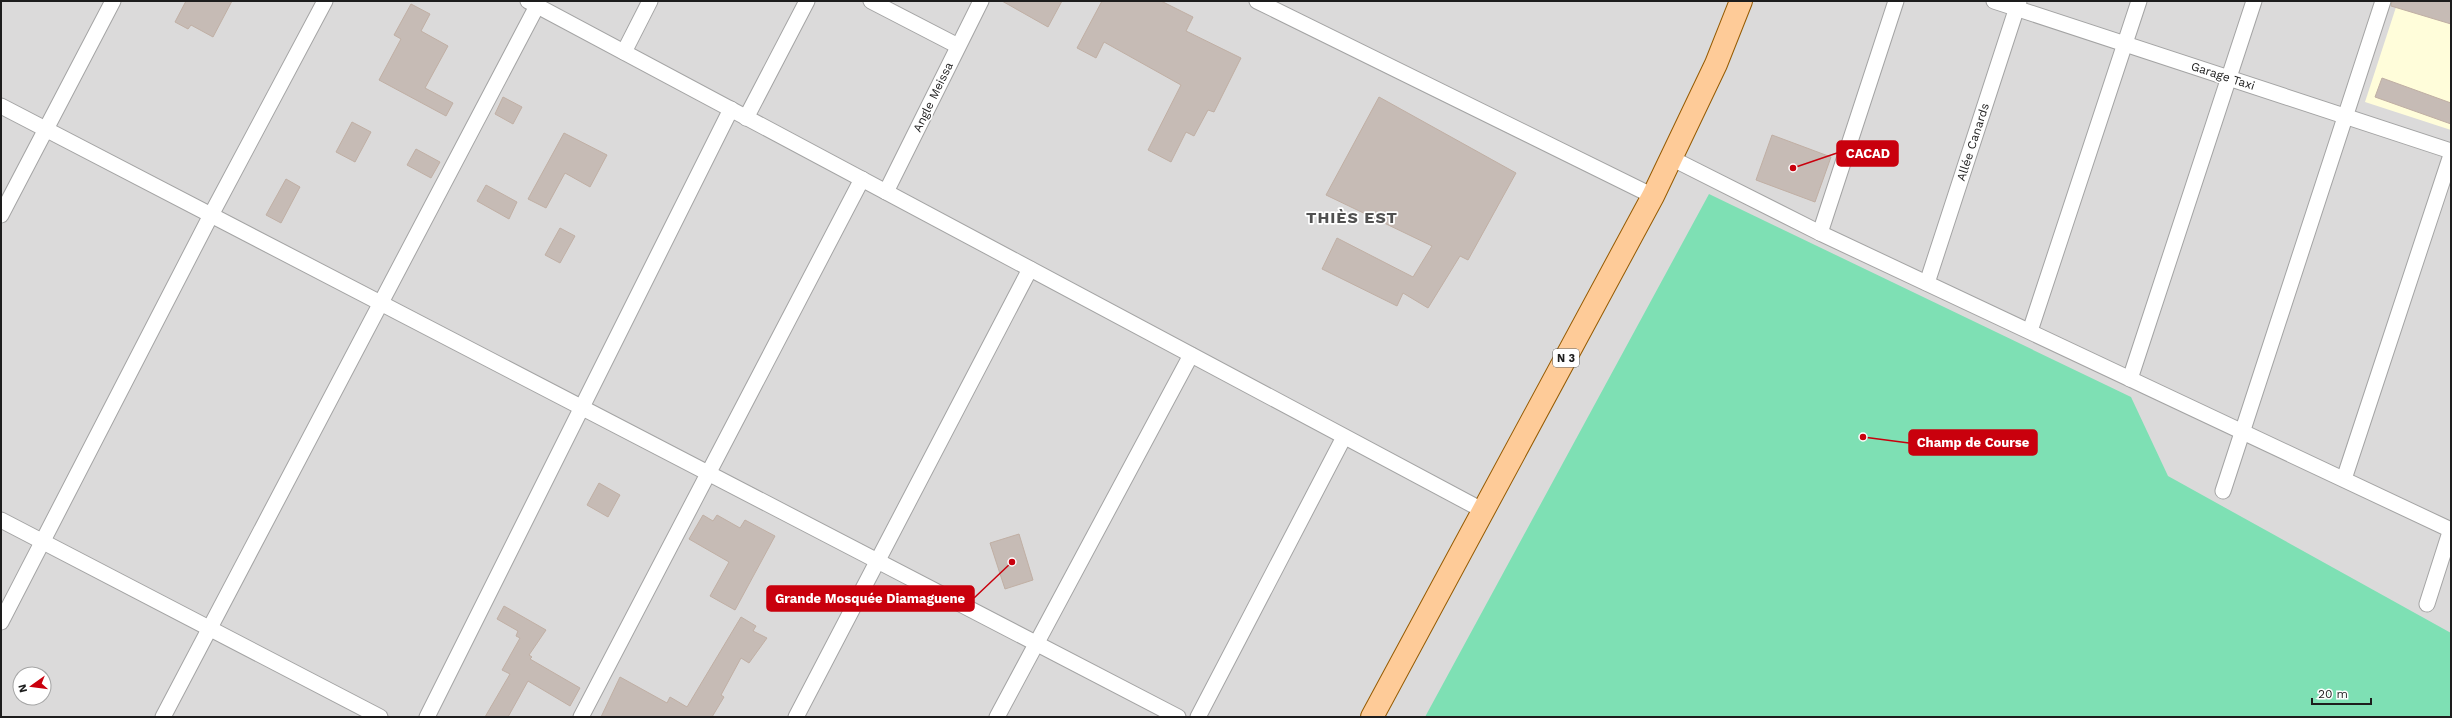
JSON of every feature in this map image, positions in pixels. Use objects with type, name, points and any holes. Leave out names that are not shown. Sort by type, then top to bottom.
[{"type":"main road","name":"N 3","points":[[1375,714],[1653,196],[1716,64],[1741,1]]},
{"type":"street","points":[[1,215],[113,1]]},
{"type":"street","points":[[1,622],[211,215],[326,1]]},
{"type":"street","points":[[624,52],[650,1]]},
{"type":"street","points":[[746,118],[807,1]]},
{"type":"street","points":[[872,1],[958,46]]},
{"type":"street","name":"Angle Meissa","points":[[886,192],[981,1]]},
{"type":"street","points":[[1258,1],[1653,196]]},
{"type":"street","points":[[1820,233],[1896,1]]},
{"type":"street","name":"Garage Taxi","points":[[1994,1],[2018,5],[2125,44],[2451,151]]},
{"type":"street","points":[[2030,331],[2139,1]]},
{"type":"street","points":[[2130,379],[2254,1]]},
{"type":"street","points":[[2223,491],[2383,1]]},
{"type":"street","points":[[163,717],[380,303],[532,3],[1484,511]]},
{"type":"street","name":"Allée Canards","points":[[1927,283],[2018,5]]},
{"type":"street","points":[[1,106],[1178,717]]},
{"type":"street","points":[[427,717],[731,109]]},
{"type":"street","points":[[2344,479],[2451,155]]},
{"type":"street","points":[[1671,158],[1820,233],[2451,530],[2427,604]]},
{"type":"street","points":[[581,717],[862,179]]},
{"type":"street","points":[[796,717],[1030,269]]},
{"type":"street","points":[[997,717],[1191,355]]},
{"type":"street","points":[[1198,717],[1344,436]]},
{"type":"street","points":[[1,520],[380,717]]},
{"type":"shaded area","points":[[1,1],[2451,1],[2451,717],[1,717]]},
{"type":"shaded area","points":[[2398,1],[2451,1],[2451,130],[2365,102]]},
{"type":"green space","points":[[1709,194],[2131,397],[2168,476],[2451,633],[2451,717],[1425,717]]},
{"type":"building","points":[[186,1],[232,1],[213,37],[191,25],[188,29],[175,22]]},
{"type":"building","points":[[1002,1],[1062,1],[1048,27]]},
{"type":"building","points":[[1102,1],[1161,1],[1193,17],[1186,31],[1241,58],[1214,112],[1208,110],[1194,136],[1186,132],[1171,162],[1148,150],[1181,85],[1104,42],[1096,58],[1077,48]]},
{"type":"building","points":[[2392,1],[2451,1],[2451,24],[2391,6]]},
{"type":"building","points":[[411,4],[430,14],[421,31],[448,46],[425,88],[453,103],[446,116],[379,80],[401,39],[394,35]]},
{"type":"building","points":[[2382,78],[2451,103],[2451,124],[2375,97]]},
{"type":"building","points":[[503,97],[522,107],[513,124],[495,114]]},
{"type":"building","points":[[1379,97],[1516,173],[1468,260],[1460,256],[1428,308],[1403,293],[1397,306],[1322,269],[1337,238],[1413,277],[1432,246],[1326,195]]},
{"type":"building","points":[[352,122],[371,132],[355,162],[336,152]]},
{"type":"building","points":[[564,133],[607,155],[590,187],[565,173],[546,208],[528,199]]},
{"type":"building","points":[[1772,135],[1831,157],[1815,202],[1756,180]]},
{"type":"building","points":[[416,149],[440,162],[431,178],[407,165]]},
{"type":"building","points":[[286,179],[300,187],[281,223],[266,215]]},
{"type":"building","points":[[486,185],[517,202],[509,219],[477,201]]},
{"type":"building","points":[[560,228],[575,236],[560,263],[545,255]]},
{"type":"building","points":[[599,483],[620,495],[608,517],[587,505]]},
{"type":"building","points":[[703,515],[713,521],[717,515],[740,528],[745,520],[775,536],[735,610],[710,596],[729,562],[689,539]]},
{"type":"building","points":[[1019,534],[1033,580],[1005,589],[990,543]]},
{"type":"building","points":[[504,606],[546,630],[529,655],[532,657],[530,659],[580,688],[570,706],[528,681],[508,717],[485,717],[510,674],[502,670],[520,638],[516,636],[518,631],[497,619]]},
{"type":"building","points":[[741,617],[756,626],[753,631],[767,638],[749,663],[741,658],[721,695],[724,697],[712,717],[601,717],[620,677],[667,703],[670,697],[687,707]]},
{"type":"place","name":"CACAD","points":[[1793,168]]},
{"type":"place","name":"Champ de Course","points":[[1863,437]]},
{"type":"place","name":"Grande Mosquée Diamaguene","points":[[1012,562]]},
{"type":"district","name":"THIÈS EST","points":[[1352,217]]}]
